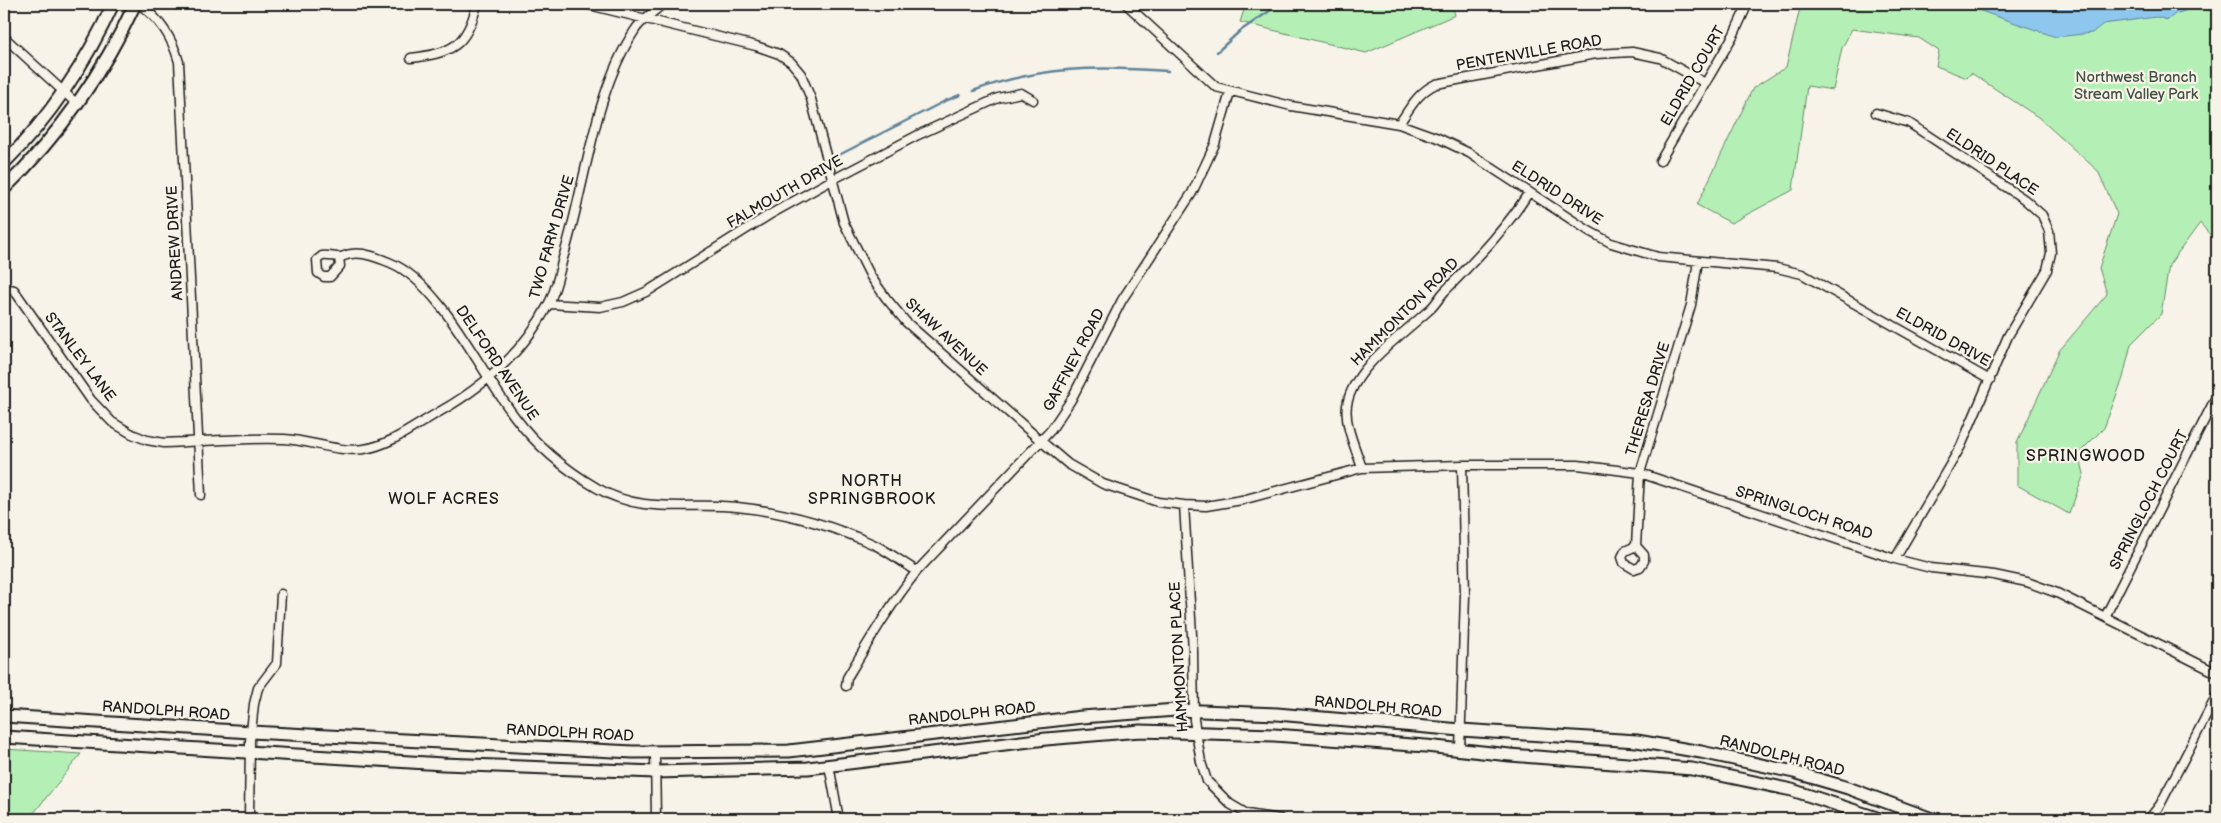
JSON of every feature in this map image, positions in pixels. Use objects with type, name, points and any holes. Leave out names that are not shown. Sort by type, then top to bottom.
[{"type":"main road","points":[[4,163],[17,150],[62,93],[88,51],[113,4]]},
{"type":"main road","points":[[4,189],[29,165],[77,104],[108,57],[137,4]]},
{"type":"main road","name":"RANDOLPH ROAD","points":[[4,716],[252,732],[655,752],[789,751],[1082,717],[1176,710],[1276,714],[1462,730],[1637,741],[1701,752],[1794,772],[1848,788],[1932,819]]},
{"type":"main road","name":"RANDOLPH ROAD","points":[[4,737],[250,753],[656,772],[808,768],[1087,734],[1140,731],[1274,735],[1692,768],[1792,790],[1880,819]]},
{"type":"street","name":"ANDREW DRIVE","points":[[137,4],[155,17],[167,33],[174,44],[179,62],[201,495]]},
{"type":"street","points":[[410,58],[437,55],[449,51],[462,41],[473,21],[477,4]]},
{"type":"street","name":"SHAW AVENUE","points":[[586,4],[756,46],[779,54],[791,62],[801,74],[811,99],[832,180],[850,239],[871,277],[906,322],[1068,464],[1103,484],[1158,502],[1206,506],[1242,500],[1362,468]]},
{"type":"street","name":"TWO FARM DRIVE","points":[[199,442],[284,438],[344,449],[363,450],[381,444],[468,396],[489,379],[524,342],[549,304],[569,241],[605,94],[615,64],[636,28],[663,4]]},
{"type":"street","name":"ELDRID DRIVE","points":[[1127,4],[1216,87],[1291,106],[1399,124],[1438,138],[1469,153],[1588,231],[1612,243],[1658,257],[1777,268],[1802,274],[1990,380]]},
{"type":"street","name":"ELDRID COURT","points":[[1660,161],[1734,34],[1745,10],[1745,4]]},
{"type":"street","points":[[4,37],[62,93],[77,104]]},
{"type":"street","name":"PENTENVILLE ROAD","points":[[1399,124],[1416,97],[1428,87],[1436,84],[1596,54],[1632,52],[1660,58],[1705,83]]},
{"type":"street","name":"GAFFNEY ROAD","points":[[846,686],[847,678],[875,631],[897,596],[916,571],[1051,430],[1071,400],[1122,300],[1192,193],[1215,144],[1230,92]]},
{"type":"street","name":"FALMOUTH DRIVE","points":[[549,304],[600,307],[623,302],[648,291],[769,215],[918,135],[998,98],[1021,93],[1033,100]]},
{"type":"street","name":"ELDRID PLACE","points":[[1876,113],[1909,124],[2024,199],[2042,214],[2049,231],[2051,253],[2047,270],[2008,336],[1961,446],[1895,559]]},
{"type":"street","name":"HAMMONTON ROAD","points":[[1362,468],[1346,414],[1353,386],[1382,352],[1429,311],[1443,293],[1486,250],[1530,192]]},
{"type":"street","name":"DELFORD AVENUE","points":[[339,257],[350,254],[364,254],[392,263],[423,284],[439,302],[514,417],[535,441],[597,488],[629,502],[649,506],[734,507],[809,519],[875,546],[916,571]]},
{"type":"street","name":"THERESA DRIVE","points":[[1636,546],[1640,473],[1690,305],[1698,261]]},
{"type":"street","name":"STANLEY LANE","points":[[4,288],[14,290],[91,400],[112,422],[132,434],[147,440],[164,443],[199,442]]},
{"type":"street","name":"SPRINGLOCH COURT","points":[[2105,617],[2217,394]]},
{"type":"street","points":[[1460,749],[1465,595],[1462,465]]},
{"type":"street","name":"SPRINGLOCH ROAD","points":[[1362,468],[1462,465],[1578,465],[1640,473],[1895,559],[1931,568],[1994,575],[2027,582],[2057,594],[2217,673]]},
{"type":"street","name":"HAMMONTON PLACE","points":[[1184,505],[1193,651],[1194,711],[1196,734],[1207,781],[1230,804],[1247,814],[1280,819]]},
{"type":"street","points":[[248,819],[254,704],[258,688],[276,663],[281,594]]},
{"type":"street","points":[[2149,819],[2160,805],[2217,695]]},
{"type":"street","points":[[655,752],[656,819]]},
{"type":"street","points":[[829,764],[839,819]]},
{"type":"green space","points":[[1246,4],[1452,4],[1455,15],[1366,53],[1240,22]]},
{"type":"green space","name":"Northwest Branch Stream Valley Park","points":[[1801,4],[2217,4],[2217,243],[2200,223],[2169,265],[2161,314],[2131,344],[2123,378],[2104,428],[2079,453],[2084,474],[2069,514],[2017,485],[2017,443],[2059,351],[2107,294],[2099,268],[2117,214],[2098,171],[2038,117],[1971,73],[1967,78],[1936,66],[1939,51],[1919,38],[1852,29],[1842,48],[1833,90],[1807,86],[1793,190],[1731,223],[1697,205],[1753,88],[1786,67]]},
{"type":"green space","points":[[4,749],[81,754],[29,819],[4,819]]},
{"type":"water","points":[[1972,4],[2034,4],[2049,7],[2064,4],[2206,4],[2175,14],[2168,20],[2156,17],[2103,24],[2092,33],[2056,37],[1978,10]]},
{"type":"waterway","points":[[1217,52],[1240,31],[1280,4]]},
{"type":"waterway","points":[[973,91],[1046,72],[1118,68],[1168,71]]},
{"type":"waterway","points":[[839,155],[960,95]]},
{"type":"district","name":"SPRINGWOOD","points":[[2086,456]]},
{"type":"district","name":"NORTH SPRINGBROOK","points":[[872,490]]},
{"type":"district","name":"WOLF ACRES","points":[[444,499]]}]
